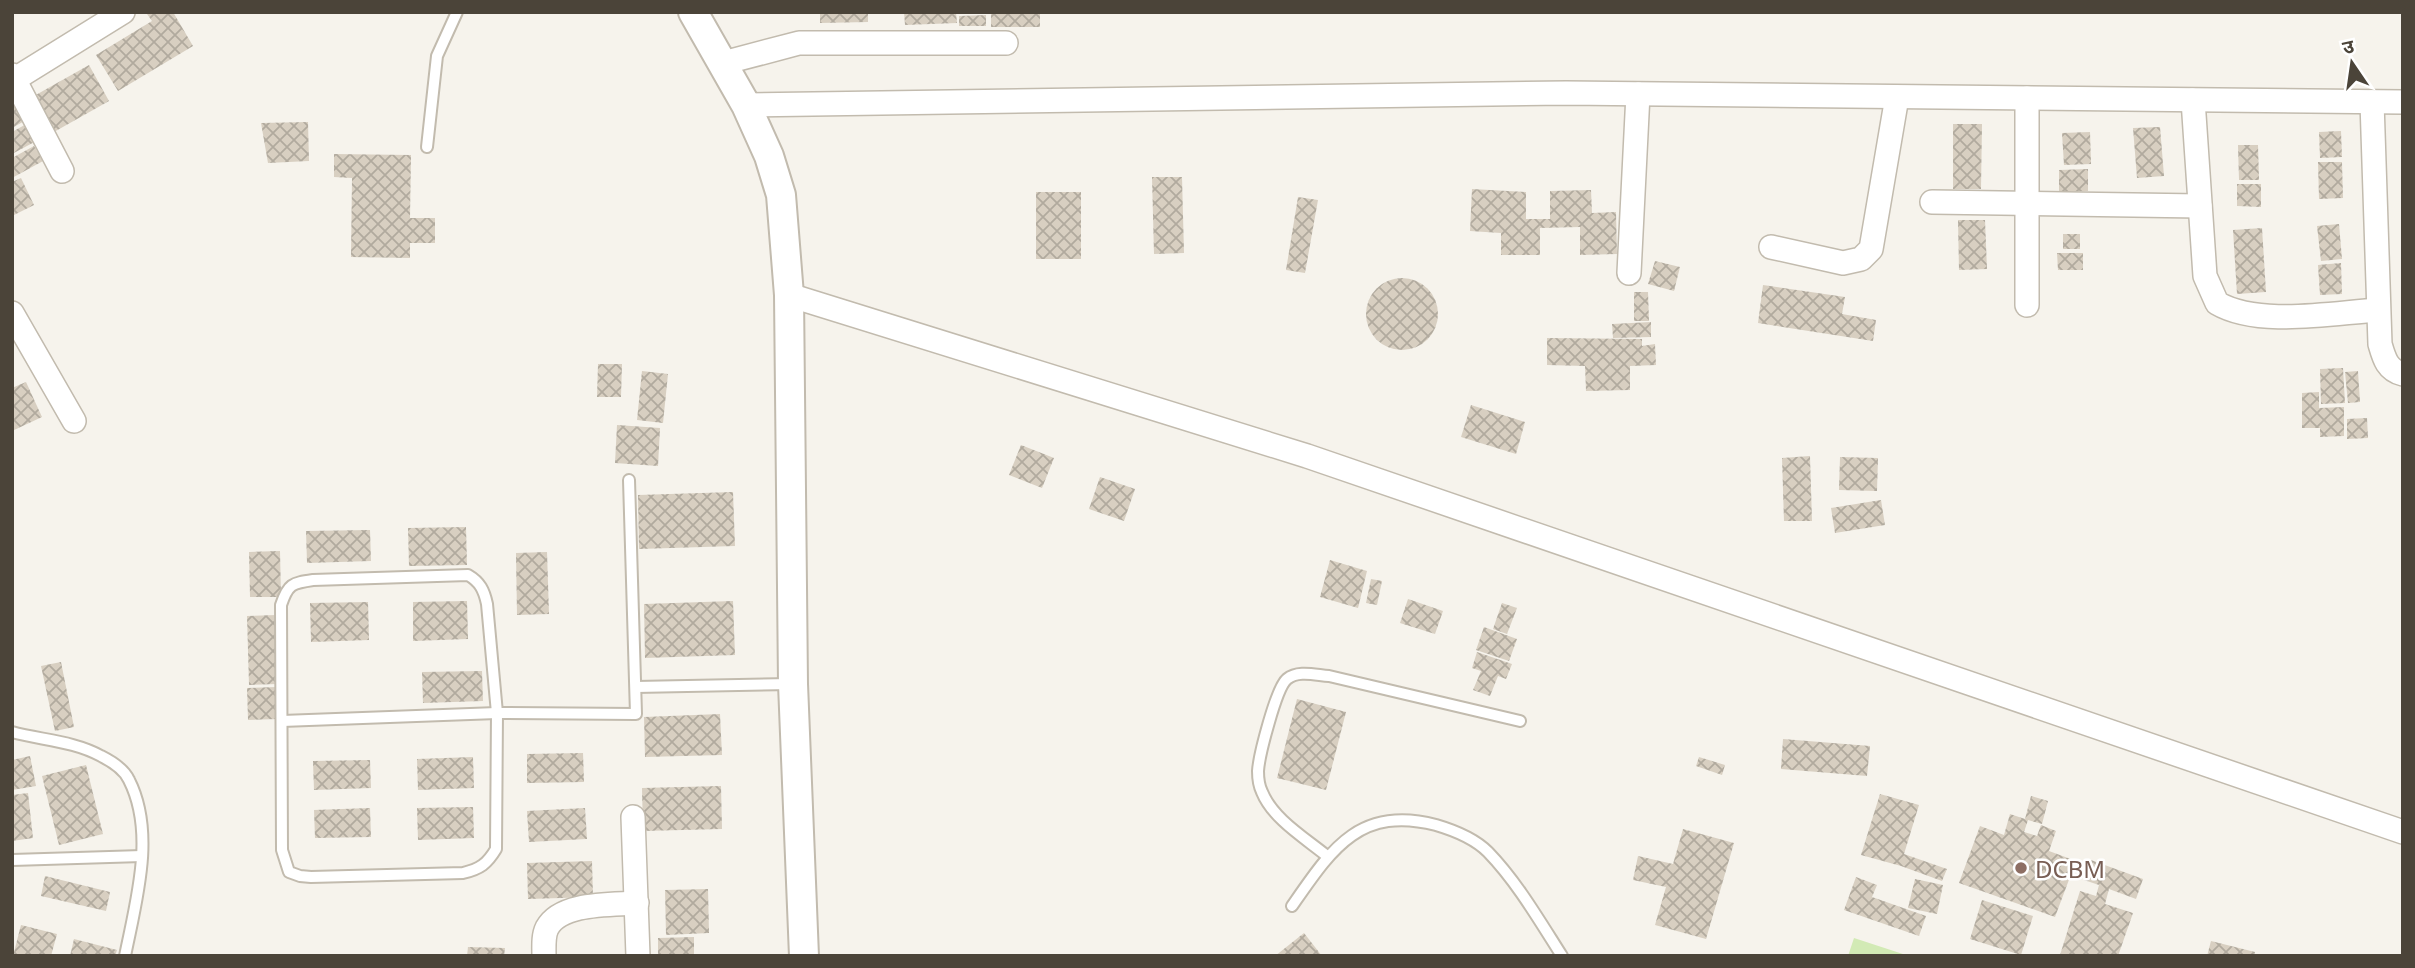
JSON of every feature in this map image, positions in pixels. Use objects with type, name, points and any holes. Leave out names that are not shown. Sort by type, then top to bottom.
[{"type":"street","points":[[693,12],[746,105],[769,156],[781,195],[789,295],[793,684],[804,956]]},
{"type":"street","points":[[62,171],[13,77],[110,15]]},
{"type":"street","points":[[723,63],[799,43],[1006,43]]},
{"type":"street","points":[[746,105],[1638,94],[2403,102]]},
{"type":"street","points":[[1629,273],[1638,94]]},
{"type":"street","points":[[1771,247],[1843,263],[1861,259],[1871,249],[1897,97]]},
{"type":"street","points":[[2027,98],[2027,304]]},
{"type":"street","points":[[2193,100],[2205,276],[2217,303],[2244,315],[2265,317],[2378,310]]},
{"type":"street","points":[[2372,102],[2380,344],[2385,362],[2403,374]]},
{"type":"street","points":[[1932,202],[2200,206]]},
{"type":"street","points":[[789,295],[1307,456],[2403,832]]},
{"type":"street","points":[[12,313],[74,421]]},
{"type":"street","points":[[634,817],[638,956]]},
{"type":"street","points":[[544,956],[543,943],[547,927],[556,918],[575,908],[636,903]]},
{"type":"lane","points":[[427,147],[436,56],[457,12]]},
{"type":"lane","points":[[282,721],[497,713],[636,714],[629,480]]},
{"type":"lane","points":[[468,575],[477,580],[487,604],[497,713],[496,849],[489,861],[479,869],[463,873],[311,877],[289,872],[282,850],[281,605],[285,590],[295,583],[313,579],[468,575]]},
{"type":"lane","points":[[1327,856],[1279,815],[1268,803],[1259,783],[1260,758],[1279,691],[1287,680],[1301,673],[1329,676],[1520,721]]},
{"type":"lane","points":[[636,687],[793,684]]},
{"type":"lane","points":[[12,732],[82,747],[117,765],[129,778],[141,824],[142,856],[125,956]]},
{"type":"lane","points":[[1292,906],[1327,856],[1352,834],[1395,820],[1423,822],[1452,830],[1486,849],[1518,888],[1562,956]]},
{"type":"lane","points":[[12,860],[142,856]]},
{"type":"green space","points":[[1854,938],[1909,956],[1848,956]]},
{"type":"building","points":[[173,12],[193,46],[118,91],[96,55],[152,21],[147,14]]},
{"type":"building","points":[[820,12],[868,12],[868,22],[820,23]]},
{"type":"building","points":[[904,12],[956,12],[957,23],[905,25]]},
{"type":"building","points":[[991,12],[1040,12],[1040,27],[991,27]]},
{"type":"building","points":[[986,15],[986,26],[959,26],[959,16]]},
{"type":"building","points":[[89,65],[109,101],[54,132],[34,96]]},
{"type":"building","points":[[19,102],[28,119],[12,128],[12,106]]},
{"type":"building","points":[[30,122],[40,139],[12,154],[12,132]]},
{"type":"building","points":[[308,122],[309,161],[268,163],[261,123]]},
{"type":"building","points":[[1953,124],[1982,124],[1981,189],[1953,189]]},
{"type":"building","points":[[2160,127],[2164,176],[2137,178],[2133,128]]},
{"type":"building","points":[[2341,131],[2342,157],[2320,158],[2319,132]]},
{"type":"building","points":[[2090,132],[2091,164],[2064,165],[2062,133]]},
{"type":"building","points":[[2238,145],[2258,145],[2259,180],[2239,180]]},
{"type":"building","points":[[34,146],[43,161],[12,178],[12,158]]},
{"type":"building","points":[[334,154],[411,155],[410,218],[435,218],[435,243],[410,243],[410,258],[351,257],[352,178],[334,177]]},
{"type":"building","points":[[2318,162],[2342,162],[2343,198],[2319,199]]},
{"type":"building","points":[[2088,169],[2088,191],[2059,192],[2059,170]]},
{"type":"building","points":[[1152,177],[1182,177],[1184,253],[1154,254]]},
{"type":"building","points":[[21,178],[34,205],[12,216],[12,182]]},
{"type":"building","points":[[2237,184],[2261,184],[2261,207],[2237,206]]},
{"type":"building","points":[[1472,189],[1526,192],[1526,219],[1550,219],[1550,191],[1591,190],[1592,213],[1616,212],[1617,254],[1580,255],[1580,227],[1540,228],[1540,255],[1501,255],[1501,233],[1470,231]]},
{"type":"building","points":[[1036,192],[1081,192],[1081,259],[1036,259]]},
{"type":"building","points":[[1298,197],[1318,200],[1305,273],[1286,270]]},
{"type":"building","points":[[1958,220],[1985,220],[1987,269],[1959,270]]},
{"type":"building","points":[[2339,224],[2342,259],[2321,261],[2317,226]]},
{"type":"building","points":[[2262,228],[2266,292],[2237,294],[2233,230]]},
{"type":"building","points":[[2063,234],[2080,234],[2080,249],[2063,249]]},
{"type":"building","points":[[2057,253],[2083,253],[2083,270],[2058,270]]},
{"type":"building","points":[[1655,261],[1680,267],[1674,291],[1648,284]]},
{"type":"building","points":[[2341,263],[2342,294],[2320,295],[2318,265]]},
{"type":"building","points":[[1402,278],[1416,281],[1428,288],[1435,300],[1438,314],[1435,328],[1428,340],[1416,347],[1402,350],[1388,347],[1376,340],[1369,328],[1366,314],[1369,300],[1376,288],[1388,281]]},
{"type":"building","points":[[1763,285],[1845,297],[1842,314],[1876,320],[1873,341],[1758,323]]},
{"type":"building","points":[[1634,292],[1648,292],[1649,321],[1634,321]]},
{"type":"building","points":[[1651,322],[1651,337],[1613,338],[1612,324]]},
{"type":"building","points":[[1547,338],[1642,339],[1642,346],[1655,344],[1656,365],[1630,366],[1630,390],[1586,391],[1585,366],[1547,365]]},
{"type":"building","points":[[598,364],[622,364],[621,397],[597,397]]},
{"type":"building","points":[[2343,368],[2345,403],[2321,404],[2320,369]]},
{"type":"building","points":[[642,371],[668,374],[663,423],[637,420]]},
{"type":"building","points":[[2358,371],[2360,402],[2348,403],[2345,372]]},
{"type":"building","points":[[26,382],[42,417],[12,431],[12,388]]},
{"type":"building","points":[[2319,392],[2319,408],[2344,407],[2344,436],[2320,437],[2320,428],[2302,428],[2302,393]]},
{"type":"building","points":[[1471,405],[1525,422],[1516,454],[1461,437]]},
{"type":"building","points":[[2367,418],[2368,438],[2347,439],[2347,419]]},
{"type":"building","points":[[617,425],[660,428],[658,466],[615,463]]},
{"type":"building","points":[[1021,445],[1054,458],[1042,488],[1009,475]]},
{"type":"building","points":[[1810,456],[1812,521],[1784,521],[1782,458]]},
{"type":"building","points":[[1840,457],[1878,458],[1877,491],[1839,490]]},
{"type":"building","points":[[1100,477],[1135,489],[1124,521],[1089,509]]},
{"type":"building","points":[[733,492],[735,546],[639,549],[638,495]]},
{"type":"building","points":[[1881,500],[1885,525],[1835,533],[1831,508]]},
{"type":"building","points":[[466,527],[467,565],[409,566],[408,528]]},
{"type":"building","points":[[370,530],[371,561],[307,563],[306,531]]},
{"type":"building","points":[[280,551],[281,597],[250,597],[249,552]]},
{"type":"building","points":[[547,552],[549,614],[517,615],[516,553]]},
{"type":"building","points":[[1330,560],[1367,571],[1358,608],[1320,597]]},
{"type":"building","points":[[1371,579],[1382,581],[1377,605],[1366,603]]},
{"type":"building","points":[[1408,599],[1443,611],[1435,634],[1400,623]]},
{"type":"building","points":[[467,601],[468,639],[413,641],[413,602]]},
{"type":"building","points":[[733,601],[735,655],[645,658],[644,604]]},
{"type":"building","points":[[368,602],[369,640],[311,642],[310,603]]},
{"type":"building","points":[[1502,603],[1517,608],[1507,634],[1493,629]]},
{"type":"building","points":[[276,615],[278,684],[249,685],[247,616]]},
{"type":"building","points":[[1484,627],[1517,639],[1509,661],[1476,650]]},
{"type":"building","points":[[1477,652],[1512,664],[1506,679],[1498,676],[1490,696],[1473,690],[1481,671],[1472,668]]},
{"type":"building","points":[[61,662],[74,727],[55,731],[41,666]]},
{"type":"building","points":[[482,671],[483,701],[423,703],[422,672]]},
{"type":"building","points":[[277,687],[278,719],[248,720],[247,688]]},
{"type":"building","points":[[1297,699],[1346,712],[1326,790],[1277,778]]},
{"type":"building","points":[[720,714],[722,755],[645,757],[644,717]]},
{"type":"building","points":[[1783,739],[1870,746],[1867,776],[1781,769]]},
{"type":"building","points":[[583,753],[584,782],[527,783],[527,754]]},
{"type":"building","points":[[30,756],[36,786],[12,790],[12,760]]},
{"type":"building","points":[[473,757],[474,788],[418,790],[417,759]]},
{"type":"building","points":[[1699,757],[1725,765],[1722,775],[1696,766]]},
{"type":"building","points":[[370,760],[371,788],[314,790],[313,761]]},
{"type":"building","points":[[86,765],[103,834],[59,845],[42,776]]},
{"type":"building","points":[[721,786],[722,829],[643,831],[642,788]]},
{"type":"building","points":[[28,793],[33,838],[12,841],[12,795]]},
{"type":"building","points":[[1880,794],[1919,805],[1904,854],[1947,869],[1942,881],[1861,855]]},
{"type":"building","points":[[2031,796],[2048,801],[2042,824],[2028,820],[2024,832],[2037,836],[2041,825],[2056,831],[2049,851],[2076,861],[2055,917],[1959,883],[1980,826],[2004,835],[2010,814],[2025,819]]},
{"type":"building","points":[[473,807],[474,838],[418,840],[417,808]]},
{"type":"building","points":[[370,808],[371,837],[315,838],[314,810]]},
{"type":"building","points":[[585,808],[587,839],[529,842],[527,811]]},
{"type":"building","points":[[1683,829],[1734,843],[1706,939],[1655,925],[1666,887],[1633,880],[1638,856],[1673,864]]},
{"type":"building","points":[[2091,860],[2143,879],[2136,899],[2109,889],[2105,904],[2133,913],[2118,956],[2060,955],[2080,891],[2096,896],[2099,885],[2084,880]]},
{"type":"building","points":[[592,861],[593,897],[528,899],[527,863]]},
{"type":"building","points":[[45,876],[110,892],[106,911],[41,896]]},
{"type":"building","points":[[1856,877],[1877,885],[1872,897],[1926,916],[1919,936],[1844,910]]},
{"type":"building","points":[[1915,879],[1943,885],[1937,914],[1908,908]]},
{"type":"building","points":[[708,889],[709,933],[666,935],[665,890]]},
{"type":"building","points":[[1982,900],[2033,916],[2021,955],[1970,939]]},
{"type":"building","points":[[21,925],[57,934],[51,956],[13,956]]},
{"type":"building","points":[[1304,933],[1322,956],[1275,956]]},
{"type":"building","points":[[694,937],[694,956],[658,956],[658,938]]},
{"type":"building","points":[[74,939],[117,950],[115,956],[70,956]]},
{"type":"building","points":[[2211,941],[2255,952],[2254,956],[2207,956]]},
{"type":"building","points":[[468,947],[505,948],[504,956],[467,956]]},
{"type":"place","name":"DCBM","points":[[2021,868]]}]
